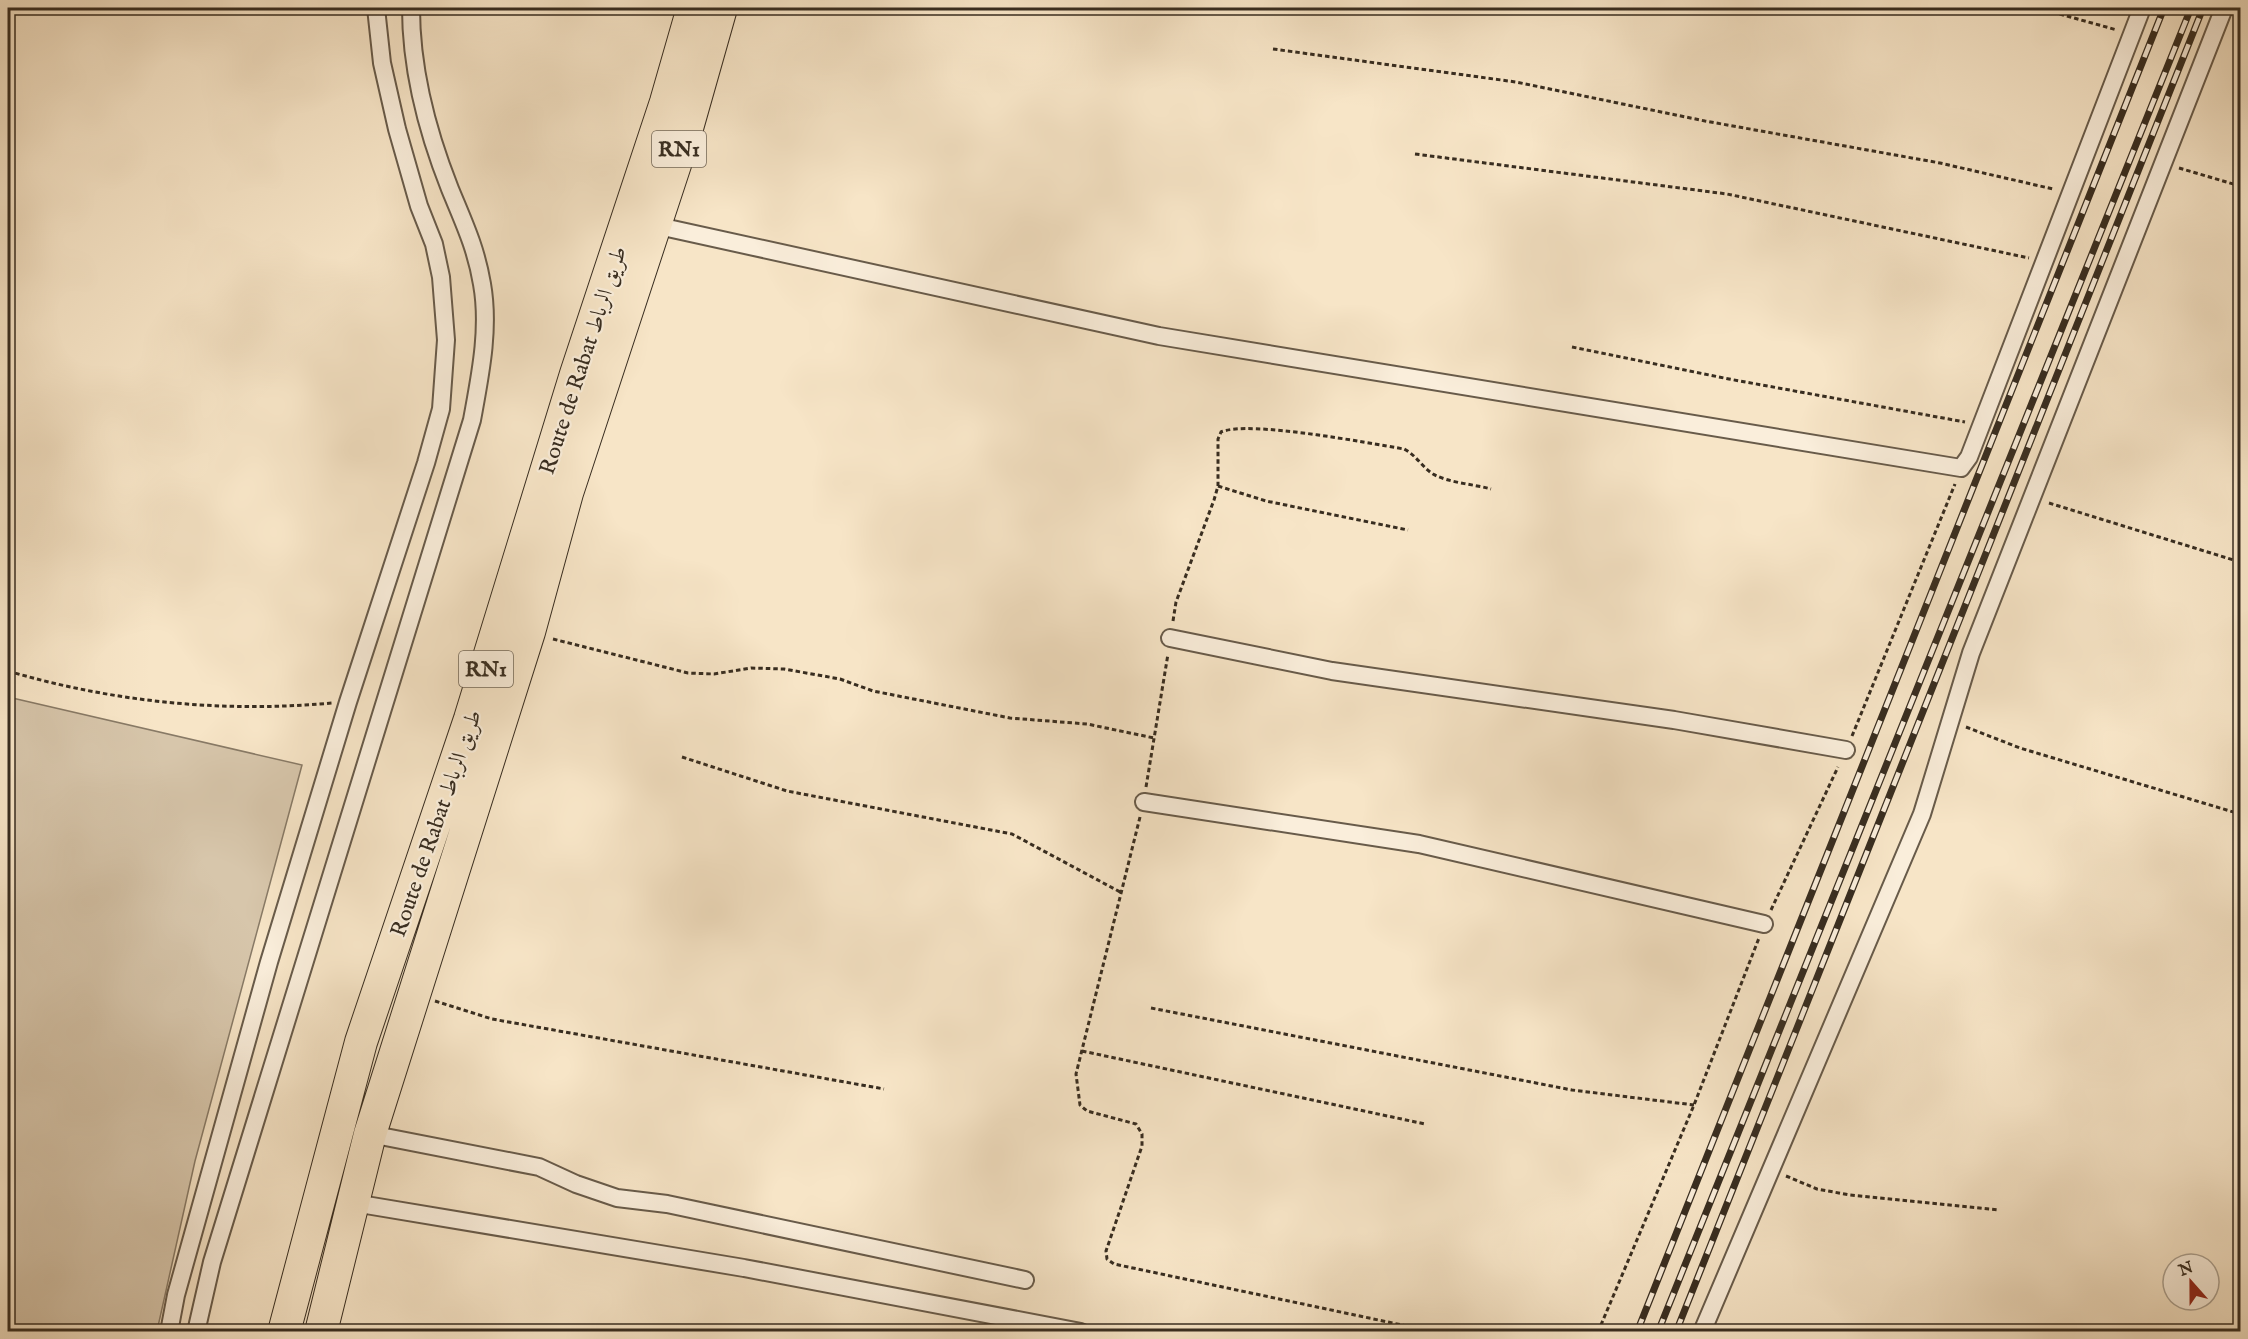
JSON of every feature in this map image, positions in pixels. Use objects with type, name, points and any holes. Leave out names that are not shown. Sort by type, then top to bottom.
[{"type":"highway","name":"Route de Rabat طريق الرباط","points":[[287,1331],[361,1042],[470,719],[576,374],[666,102],[693,8]]},
{"type":"highway","name":"Route de Rabat طريق الرباط","points":[[321,1332],[370,1134],[529,632],[567,493],[687,128],[721,8]]},
{"type":"street","points":[[169,1332],[176,1295],[269,962],[441,409],[446,340],[441,277],[434,244],[419,206],[397,129],[382,63],[376,8]]},
{"type":"street","points":[[196,1332],[212,1262],[472,420],[482,366],[483,286],[468,227],[451,191],[424,112],[416,68],[411,8]]},
{"type":"street","points":[[654,225],[1159,336],[1961,468],[1969,457],[2042,261],[2142,8]]},
{"type":"street","points":[[1702,1332],[1922,814],[1971,653],[2224,8]]},
{"type":"street","points":[[1170,638],[1332,671],[1639,714],[1846,750]]},
{"type":"street","points":[[1144,802],[1419,844],[1764,924]]},
{"type":"street","points":[[370,1134],[538,1167],[576,1184],[617,1198],[667,1204],[1025,1280]]},
{"type":"street","points":[[354,1203],[744,1268],[1081,1332]]},
{"type":"path","points":[[2038,8],[2132,34]]},
{"type":"path","points":[[1273,49],[1516,82],[1705,121],[1940,163],[2069,193]]},
{"type":"path","points":[[1415,154],[1727,194],[2042,261]]},
{"type":"path","points":[[2163,163],[2241,186]]},
{"type":"path","points":[[1572,347],[1728,379],[1981,425]]},
{"type":"path","points":[[1435,1332],[1385,1319],[1114,1264],[1107,1259],[1106,1251],[1142,1146],[1142,1134],[1136,1124],[1087,1111],[1080,1106],[1076,1074],[1144,802],[1176,602],[1218,486],[1218,439],[1221,432],[1232,428],[1292,432],[1404,449],[1415,455],[1431,472],[1442,478],[1491,489]]},
{"type":"path","points":[[1598,1332],[1694,1105],[1764,924],[1846,750],[1961,468]]},
{"type":"path","points":[[1218,486],[1266,501],[1408,530]]},
{"type":"path","points":[[2033,498],[2241,562]]},
{"type":"path","points":[[529,632],[688,674],[714,674],[751,668],[784,669],[840,679],[873,692],[1010,718],[1087,723],[1154,738]]},
{"type":"path","points":[[8,671],[146,702],[222,708],[348,702]]},
{"type":"path","points":[[1951,721],[2020,748],[2241,814]]},
{"type":"path","points":[[682,757],[787,790],[1012,834],[1021,837],[1033,848],[1060,857],[1122,893]]},
{"type":"path","points":[[413,994],[492,1019],[884,1089]]},
{"type":"path","points":[[1150,1008],[1572,1090],[1694,1105]]},
{"type":"path","points":[[1082,1051],[1425,1124]]},
{"type":"path","points":[[1771,1168],[1817,1190],[1948,1207],[1999,1210]]},
{"type":"shaded area","points":[[8,697],[302,765],[195,1161],[157,1331],[8,1331]]},
{"type":"railway","points":[[1637,1332],[2164,8]]},
{"type":"railway","points":[[1658,1332],[2191,8]]},
{"type":"railway","points":[[1676,1332],[2203,8]]}]
